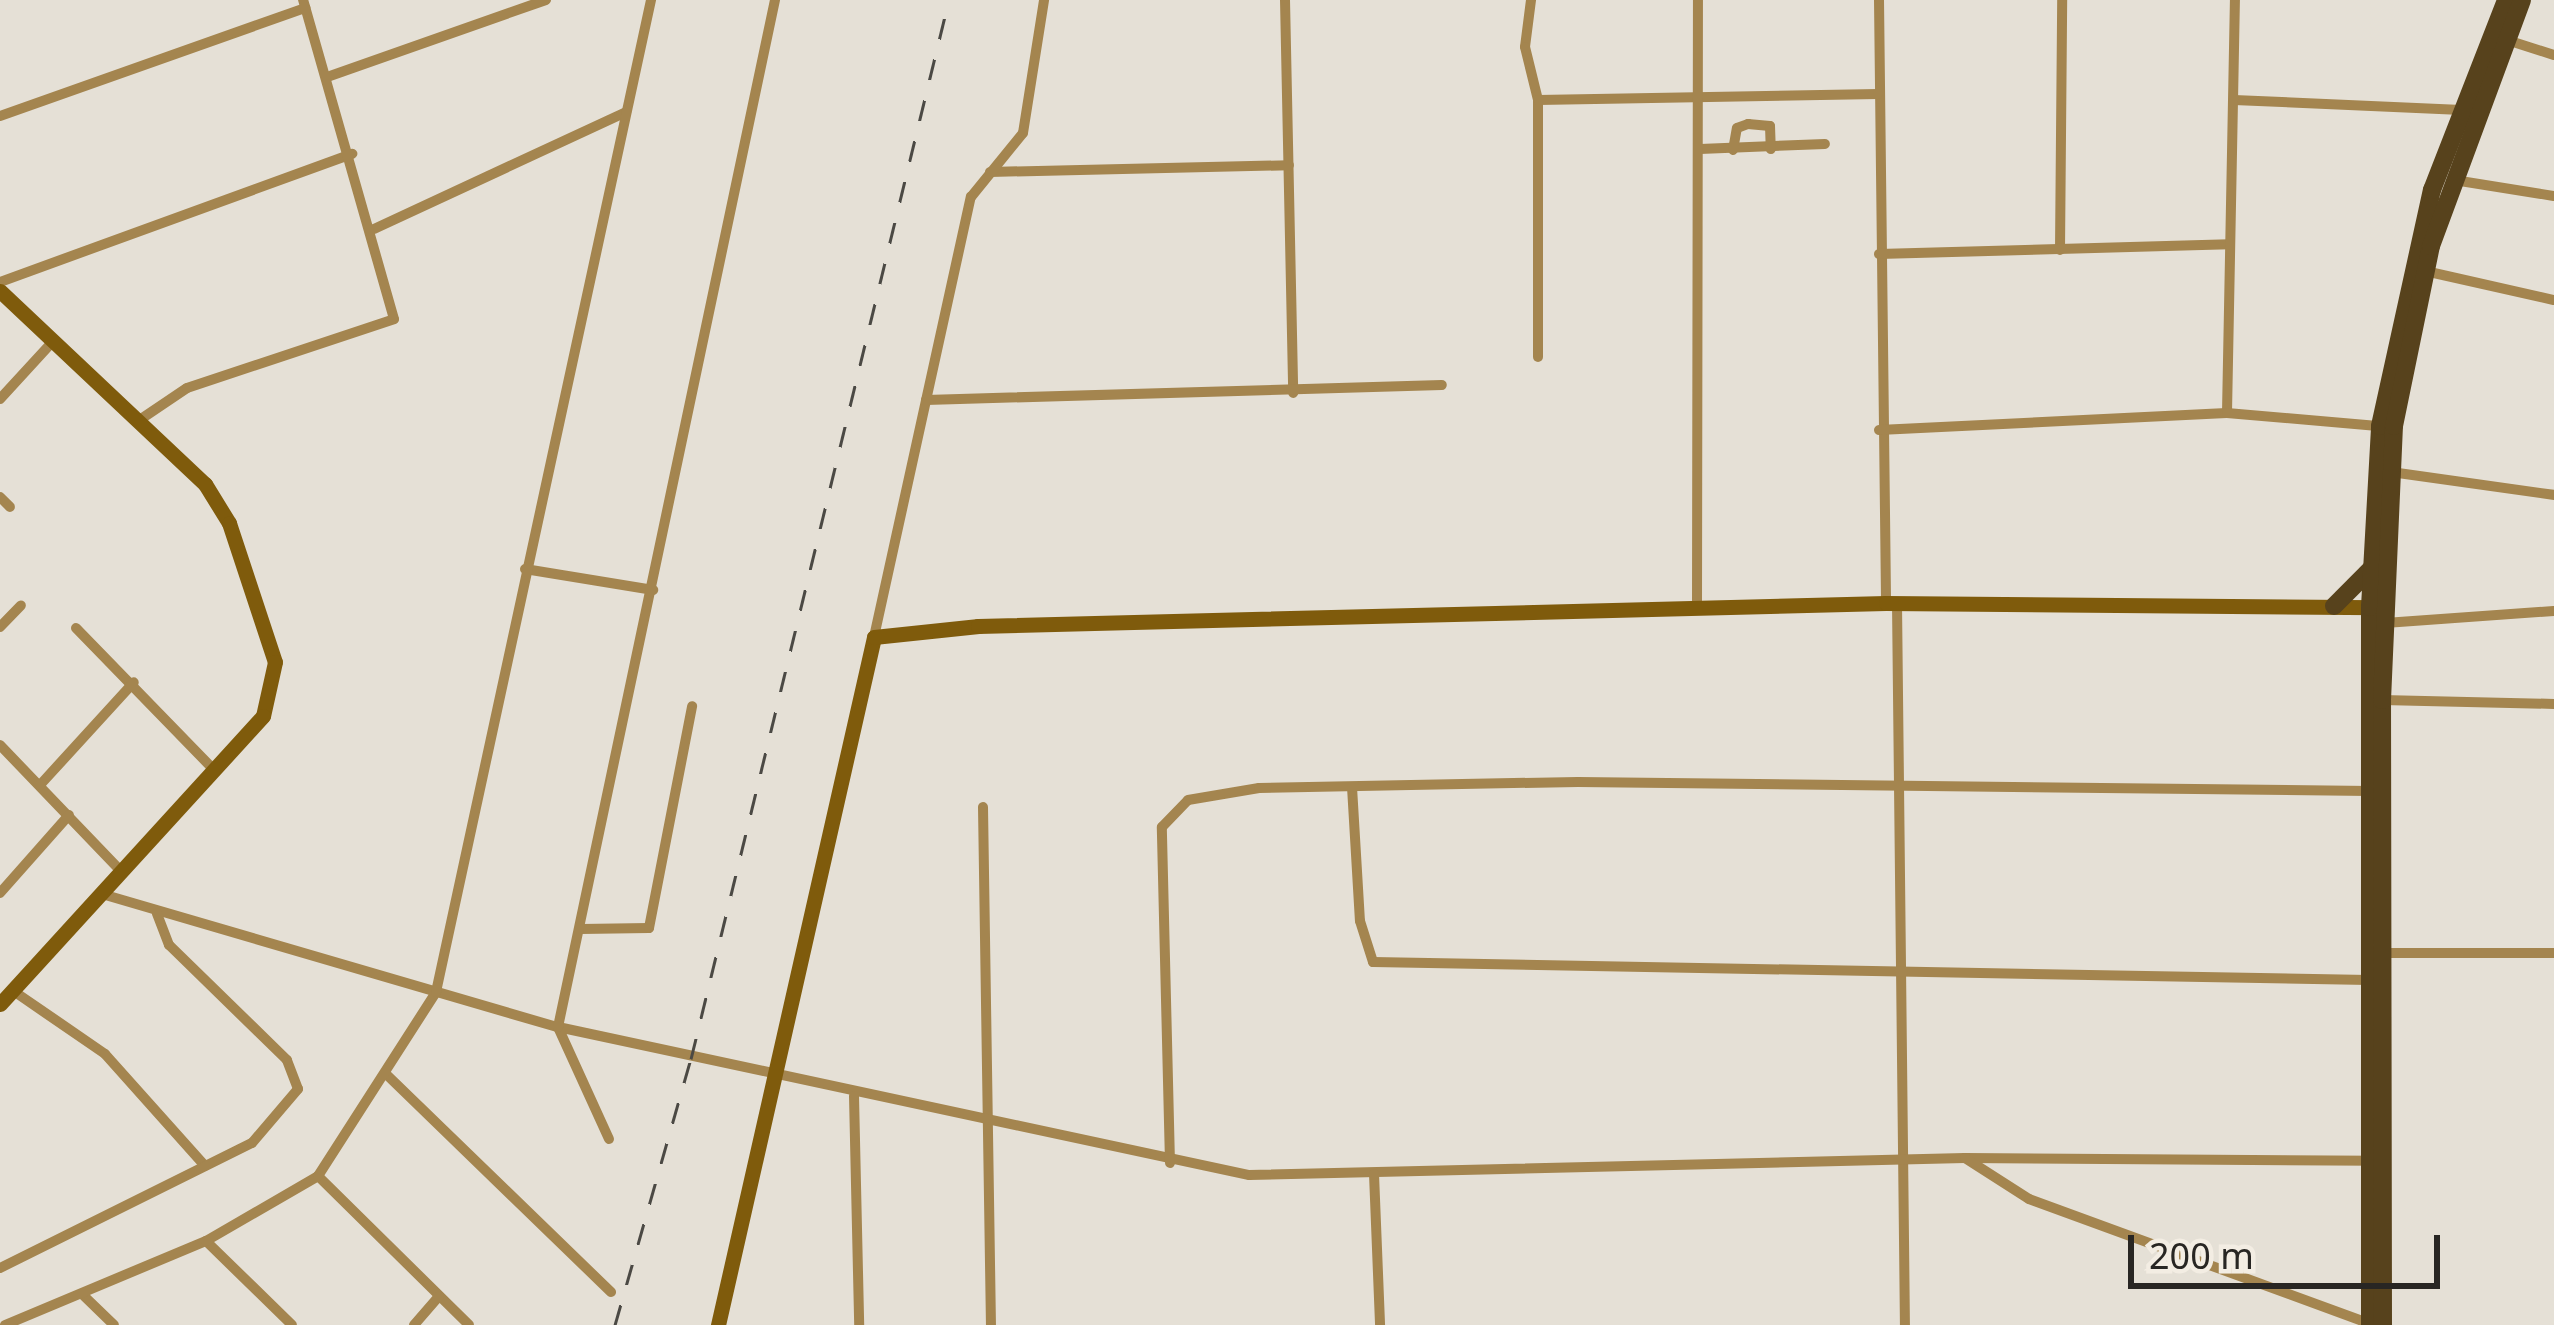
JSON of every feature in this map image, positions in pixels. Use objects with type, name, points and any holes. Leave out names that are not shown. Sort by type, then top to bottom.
[{"type":"main road","points":[[2370,1324],[2385,953],[2380,612],[2372,566],[2380,426],[2402,298],[2462,110],[2506,0]]},
{"type":"main road","points":[[2384,1325],[2369,980],[2370,791],[2391,472],[2425,271],[2522,0]]},
{"type":"main road","points":[[2334,606],[2372,566]]},
{"type":"street","points":[[330,76],[546,0]]},
{"type":"street","points":[[5,1325],[206,1241],[317,1177],[387,1075],[436,992],[651,0]]},
{"type":"street","points":[[609,1138],[558,1027],[775,0]]},
{"type":"street","points":[[718,1325],[971,197],[1023,133],[1045,0]]},
{"type":"street","points":[[1285,0],[1293,393]]},
{"type":"street","points":[[1531,0],[1526,47],[1538,100],[1538,357]]},
{"type":"street","points":[[1697,607],[1698,0]]},
{"type":"street","points":[[1879,0],[1879,430],[1898,789],[1898,1160],[1905,1325]]},
{"type":"street","points":[[2060,250],[2062,0]]},
{"type":"street","points":[[2227,413],[2235,0]]},
{"type":"street","points":[[0,116],[304,4],[374,229],[394,319],[187,388],[141,419]]},
{"type":"street","points":[[2507,40],[2554,55]]},
{"type":"street","points":[[1538,100],[1878,94]]},
{"type":"street","points":[[2234,100],[2462,110]]},
{"type":"street","points":[[374,229],[626,112]]},
{"type":"street","points":[[1733,150],[1737,128],[1748,124],[1771,125],[1771,149]]},
{"type":"street","points":[[1700,149],[1825,144]]},
{"type":"street","points":[[0,1004],[263,716],[275,662],[229,523],[141,419],[0,286],[352,154]]},
{"type":"street","points":[[990,172],[1288,166]]},
{"type":"street","points":[[2454,180],[2554,196]]},
{"type":"street","points":[[1879,254],[2229,244]]},
{"type":"street","points":[[2425,271],[2554,300]]},
{"type":"street","points":[[0,399],[57,338]]},
{"type":"street","points":[[926,400],[1293,393],[1442,385]]},
{"type":"street","points":[[1879,430],[2227,413],[2380,426]]},
{"type":"street","points":[[2391,472],[2554,495]]},
{"type":"street","points":[[525,569],[652,590]]},
{"type":"street","points":[[874,637],[978,626],[1891,603],[2334,606],[2380,612],[2554,610]]},
{"type":"street","points":[[0,627],[21,605]]},
{"type":"street","points":[[76,628],[134,682],[214,770]]},
{"type":"street","points":[[40,785],[134,682]]},
{"type":"street","points":[[2382,700],[2554,704]]},
{"type":"street","points":[[581,929],[650,928],[692,706]]},
{"type":"street","points":[[0,745],[122,872]]},
{"type":"street","points":[[1352,787],[1360,921],[1373,962],[1899,977],[2369,980]]},
{"type":"street","points":[[1170,1163],[1162,827],[1180,804],[1224,790],[2370,791]]},
{"type":"street","points":[[983,807],[982,1124],[991,1325]]},
{"type":"street","points":[[0,893],[69,815]]},
{"type":"street","points":[[103,894],[558,1027],[982,1124],[1249,1175],[1965,1158],[2377,1161]]},
{"type":"street","points":[[0,1268],[252,1143],[298,1089],[287,1060],[183,963],[157,913]]},
{"type":"street","points":[[2385,953],[2554,953]]},
{"type":"street","points":[[12,990],[105,1054],[205,1166]]},
{"type":"street","points":[[387,1075],[610,1292]]},
{"type":"street","points":[[854,1096],[859,1325]]},
{"type":"street","points":[[1965,1158],[1975,1173],[2029,1199],[2370,1324]]},
{"type":"street","points":[[1374,1174],[1380,1325]]},
{"type":"street","points":[[317,1177],[469,1325]]},
{"type":"street","points":[[206,1241],[292,1325]]},
{"type":"street","points":[[83,1295],[114,1325]]},
{"type":"street","points":[[414,1325],[439,1296]]},
{"type":"railway","points":[[615,1325],[691,1059],[949,0]]}]
